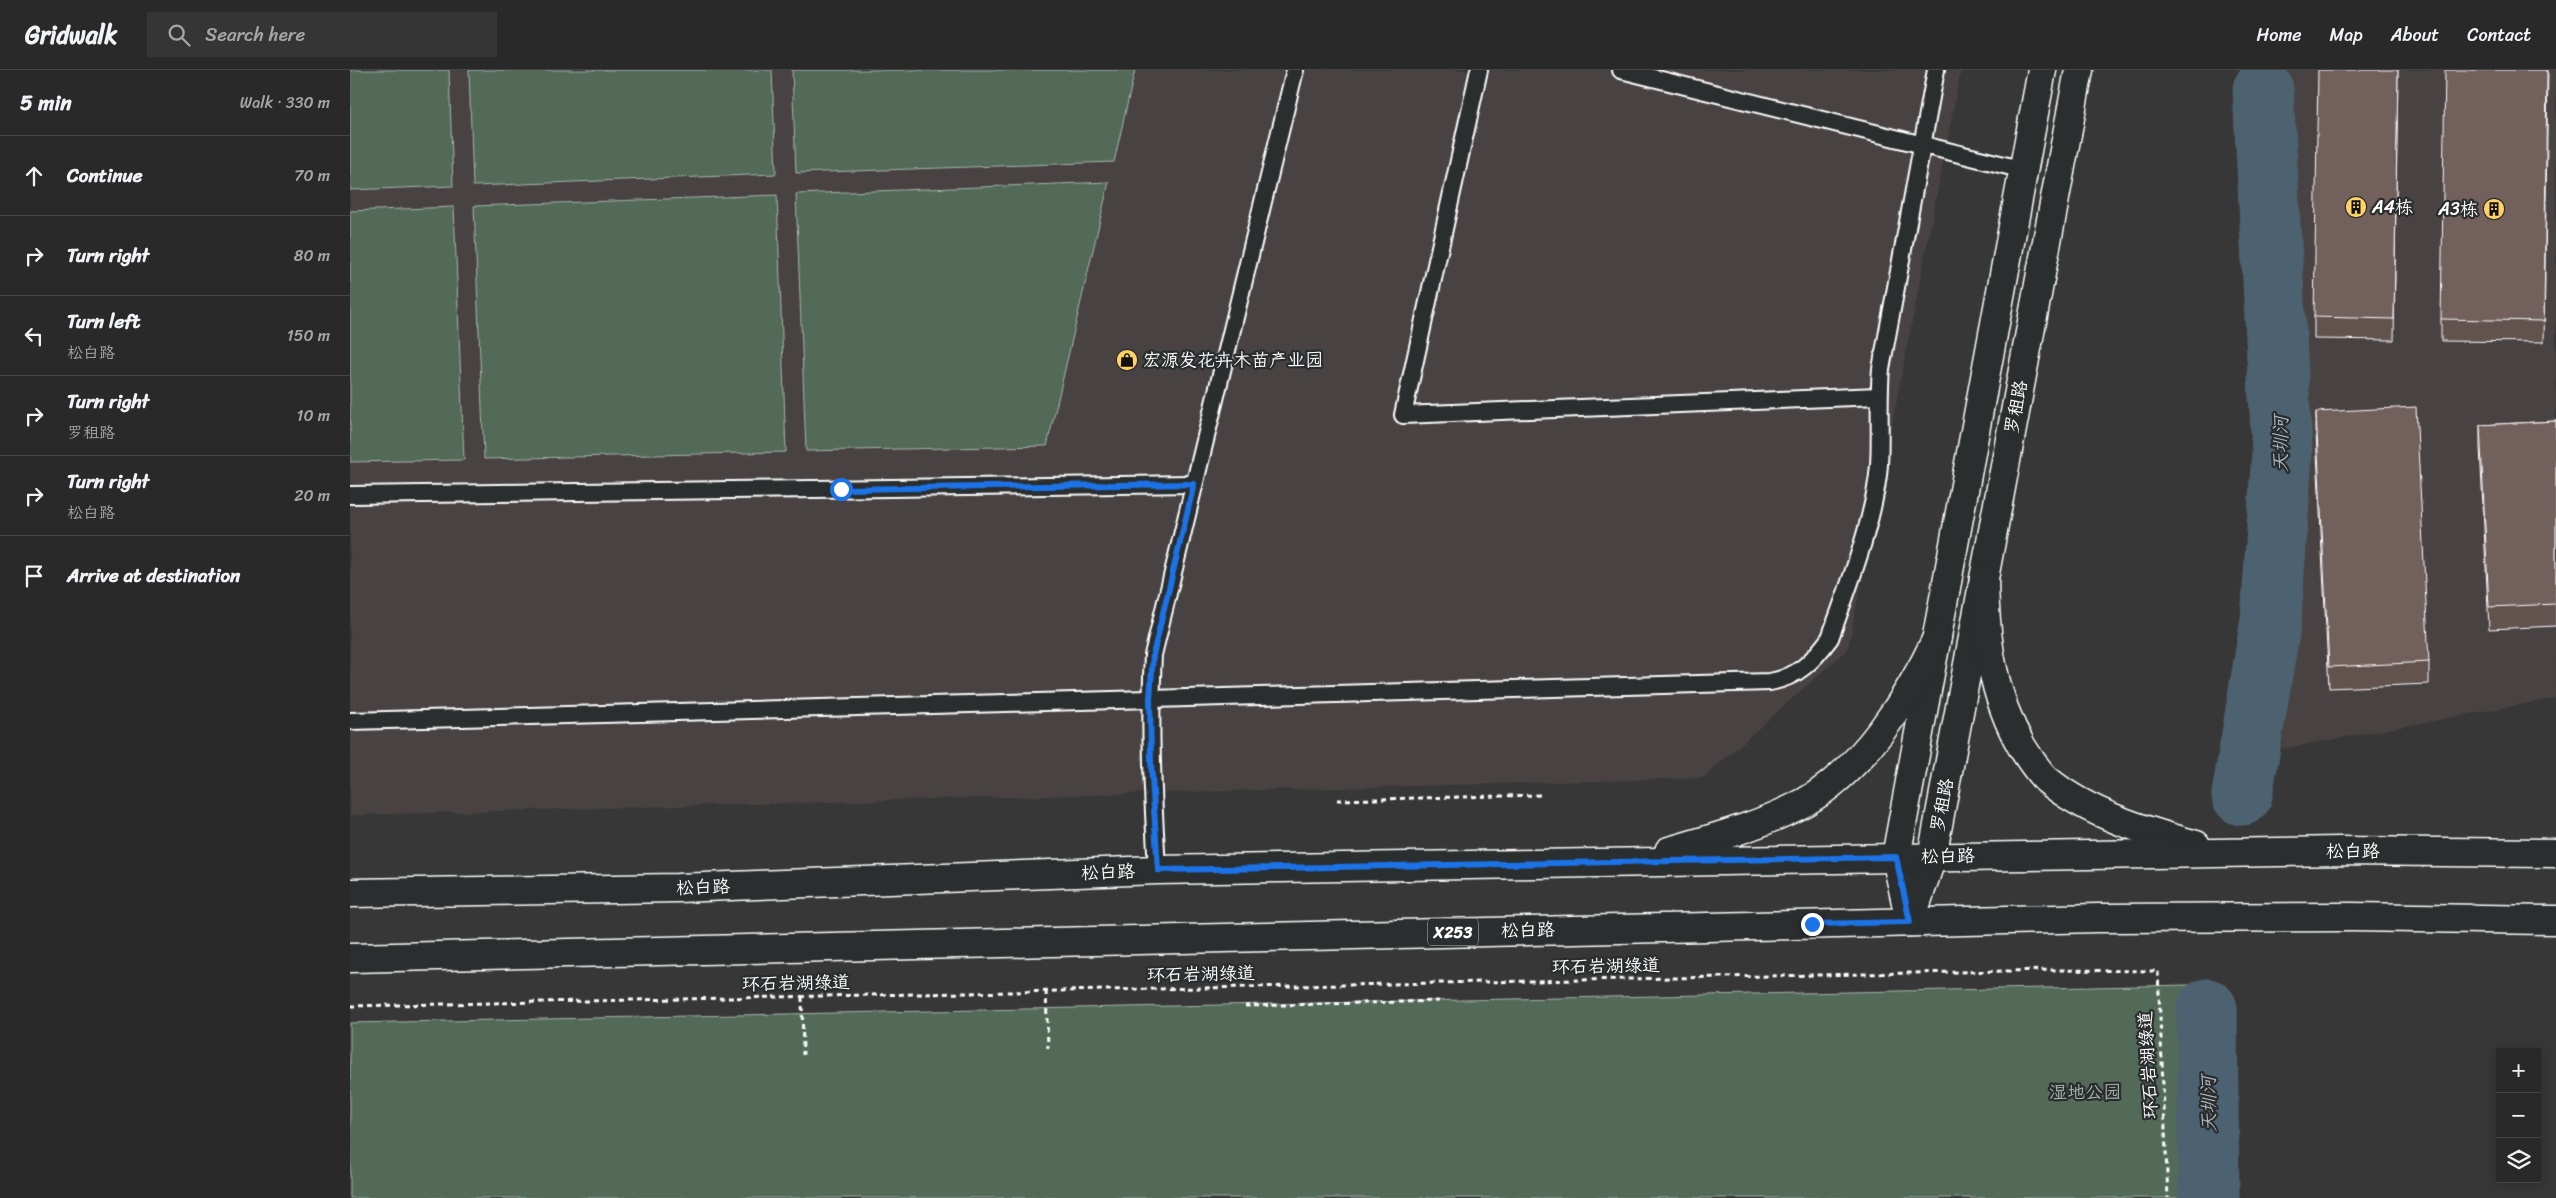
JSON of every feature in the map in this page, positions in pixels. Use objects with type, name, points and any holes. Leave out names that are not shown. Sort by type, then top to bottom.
[{"type":"main road","name":"罗租路","points":[[1910,922],[1896,857],[2042,70]]},
{"type":"main road","name":"罗租路","points":[[1910,922],[1932,856],[2080,70]]},
{"type":"main road","points":[[1984,579],[1985,618],[1997,690],[2010,725],[2028,756],[2047,779],[2096,809],[2131,823],[2201,846],[2237,852]]},
{"type":"main road","points":[[1620,862],[1718,837],[1774,816],[1805,801],[1820,791],[1835,780],[1862,751],[1904,700],[1920,674],[1937,638]]},
{"type":"main road","name":"松白路","points":[[350,894],[678,888],[1158,870],[2340,850],[2556,853]]},
{"type":"main road","name":"松白路","points":[[350,958],[2098,918],[2351,916],[2556,920]]},
{"type":"lane","points":[[1158,870],[1150,699],[1153,655],[1295,70]]},
{"type":"lane","points":[[1479,70],[1403,416],[1879,396]]},
{"type":"lane","points":[[1621,70],[2024,170]]},
{"type":"lane","points":[[350,721],[1770,682],[1786,679],[1802,670],[1818,655],[1830,638],[1873,507],[1879,465],[1881,370],[1936,70]]},
{"type":"lane","points":[[350,495],[1194,484]]},
{"type":"path","points":[[1336,800],[1541,795]]},
{"type":"path","name":"环石岩湖绿道","points":[[350,1006],[2053,970],[2158,971],[2168,1198]]},
{"type":"path","points":[[1046,991],[1048,1048]]},
{"type":"path","points":[[802,997],[803,1055]]},
{"type":"path","points":[[1245,1006],[1441,1000]]},
{"type":"shaded area","name":"宏源发花卉木苗产业园","points":[[350,70],[1961,70],[1848,649],[1703,778],[350,815]]},
{"type":"shaded area","points":[[2285,70],[2556,70],[2556,698],[2282,749],[2300,418]]},
{"type":"green space","points":[[350,70],[449,70],[453,186],[350,190]]},
{"type":"green space","points":[[469,70],[772,70],[776,174],[473,186]]},
{"type":"green space","points":[[792,70],[1135,70],[1114,162],[796,173]]},
{"type":"green space","points":[[1109,182],[1047,446],[806,451],[796,194]]},
{"type":"green space","points":[[777,195],[786,452],[484,459],[474,206]]},
{"type":"green space","points":[[454,207],[464,460],[350,462],[350,211]]},
{"type":"green space","name":"湿地公园","points":[[2189,985],[2194,1198],[350,1198],[350,1023]]},
{"type":"building","name":"A4栋","points":[[2318,70],[2398,70],[2394,319],[2314,317]]},
{"type":"building","name":"A3栋","points":[[2445,70],[2547,70],[2544,321],[2441,319]]},
{"type":"building","points":[[2416,407],[2429,662],[2329,667],[2316,412]]},
{"type":"building","points":[[2556,421],[2556,604],[2489,607],[2480,425]]},
{"type":"waterway","name":"天圳河","points":[[2242,795],[2271,620],[2282,452],[2263,90]]},
{"type":"waterway","name":"天圳河","points":[[2207,1009],[2209,1198]]},
{"type":"place","name":"A4栋","points":[[2356,207]]},
{"type":"place","name":"A3栋","points":[[2494,209]]},
{"type":"place","name":"宏源发花卉木苗产业园","points":[[1127,360]]},
{"type":"route","points":[[841,489],[1194,484],[1153,655],[1150,699],[1151,762],[1158,870],[1896,857],[1910,922],[1812,924]]}]
